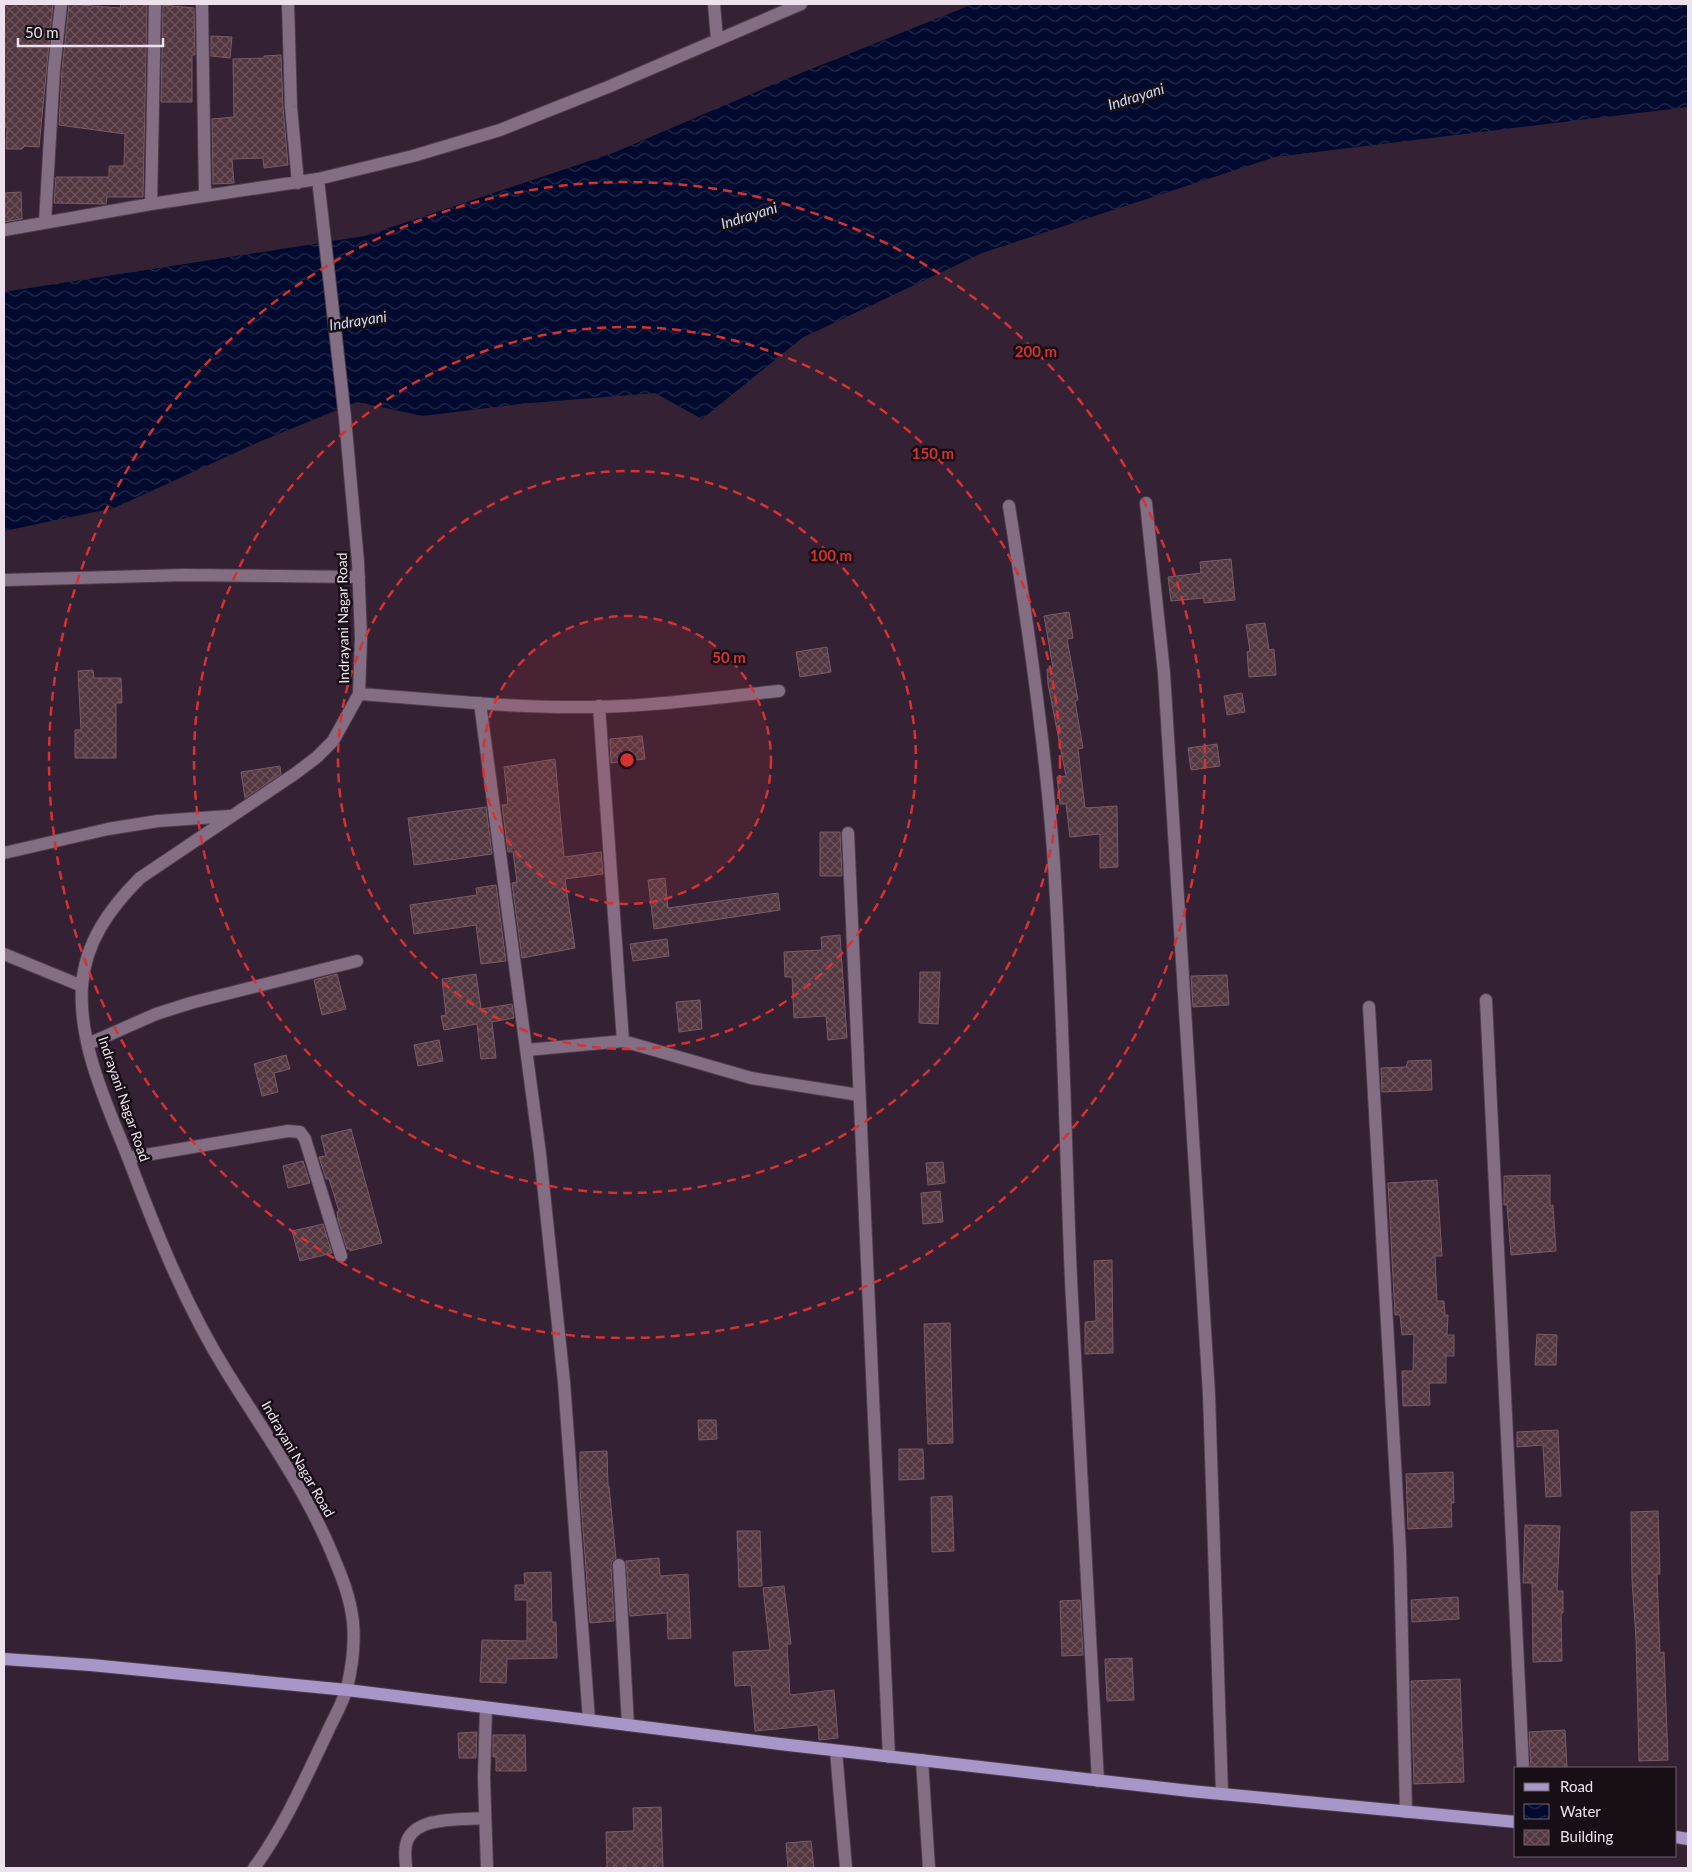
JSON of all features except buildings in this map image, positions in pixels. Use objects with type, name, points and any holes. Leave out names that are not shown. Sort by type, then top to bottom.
[{"type":"main road","points":[[4,1659],[91,1665],[346,1690],[889,1757],[1222,1794],[1514,1822]]},
{"type":"street","points":[[45,222],[54,69],[61,4]]},
{"type":"street","points":[[151,204],[155,4]]},
{"type":"street","points":[[202,4],[205,196]]},
{"type":"street","points":[[288,4],[291,107],[298,183]]},
{"type":"street","points":[[714,4],[717,40]]},
{"type":"street","points":[[4,230],[151,204],[298,183],[413,156],[500,130],[801,4]]},
{"type":"street","name":"Indrayani Nagar Road","points":[[254,1868],[290,1809],[346,1690],[353,1645],[353,1623],[348,1592],[315,1516],[281,1456],[227,1373],[194,1316],[170,1265],[112,1118],[88,1044],[83,1023],[82,986],[88,953],[97,932],[120,898],[140,878],[317,757],[333,741],[359,694],[361,638],[358,562],[345,418],[318,179]]},
{"type":"street","points":[[1146,503],[1164,673],[1209,1394],[1222,1794]]},
{"type":"street","points":[[1009,506],[1042,734],[1057,914],[1071,1279],[1098,1780]]},
{"type":"street","points":[[4,580],[184,575],[359,577]]},
{"type":"street","points":[[359,694],[480,704],[572,707],[660,703],[779,691]]},
{"type":"street","points":[[480,704],[540,1154],[563,1373],[589,1720]]},
{"type":"street","points":[[599,706],[623,1041]]},
{"type":"street","points":[[4,853],[108,828],[158,821],[232,816]]},
{"type":"street","points":[[848,834],[889,1757]]},
{"type":"street","points":[[4,954],[82,986]]},
{"type":"street","points":[[88,1044],[156,1014],[194,1002],[357,961]]},
{"type":"street","points":[[1486,1000],[1523,1767]]},
{"type":"street","points":[[1370,1007],[1400,1550],[1406,1812]]},
{"type":"street","points":[[527,1050],[623,1041],[751,1078],[860,1095]]},
{"type":"street","points":[[128,1158],[288,1131],[300,1132],[305,1139],[341,1256]]},
{"type":"street","points":[[619,1565],[628,1725]]},
{"type":"street","points":[[486,1708],[485,1818],[487,1868]]},
{"type":"street","points":[[836,1751],[846,1868]]},
{"type":"street","points":[[922,1760],[929,1868]]},
{"type":"street","points":[[406,1868],[406,1844],[411,1833],[419,1826],[432,1821],[485,1818]]},
{"type":"water","name":"Indrayani","points":[[973,4],[1688,4],[1688,107],[1275,157],[982,253],[802,338],[702,419],[655,393],[519,404],[423,416],[357,402],[261,441],[114,508],[4,531],[4,292],[365,236],[613,153],[779,82]]}]
